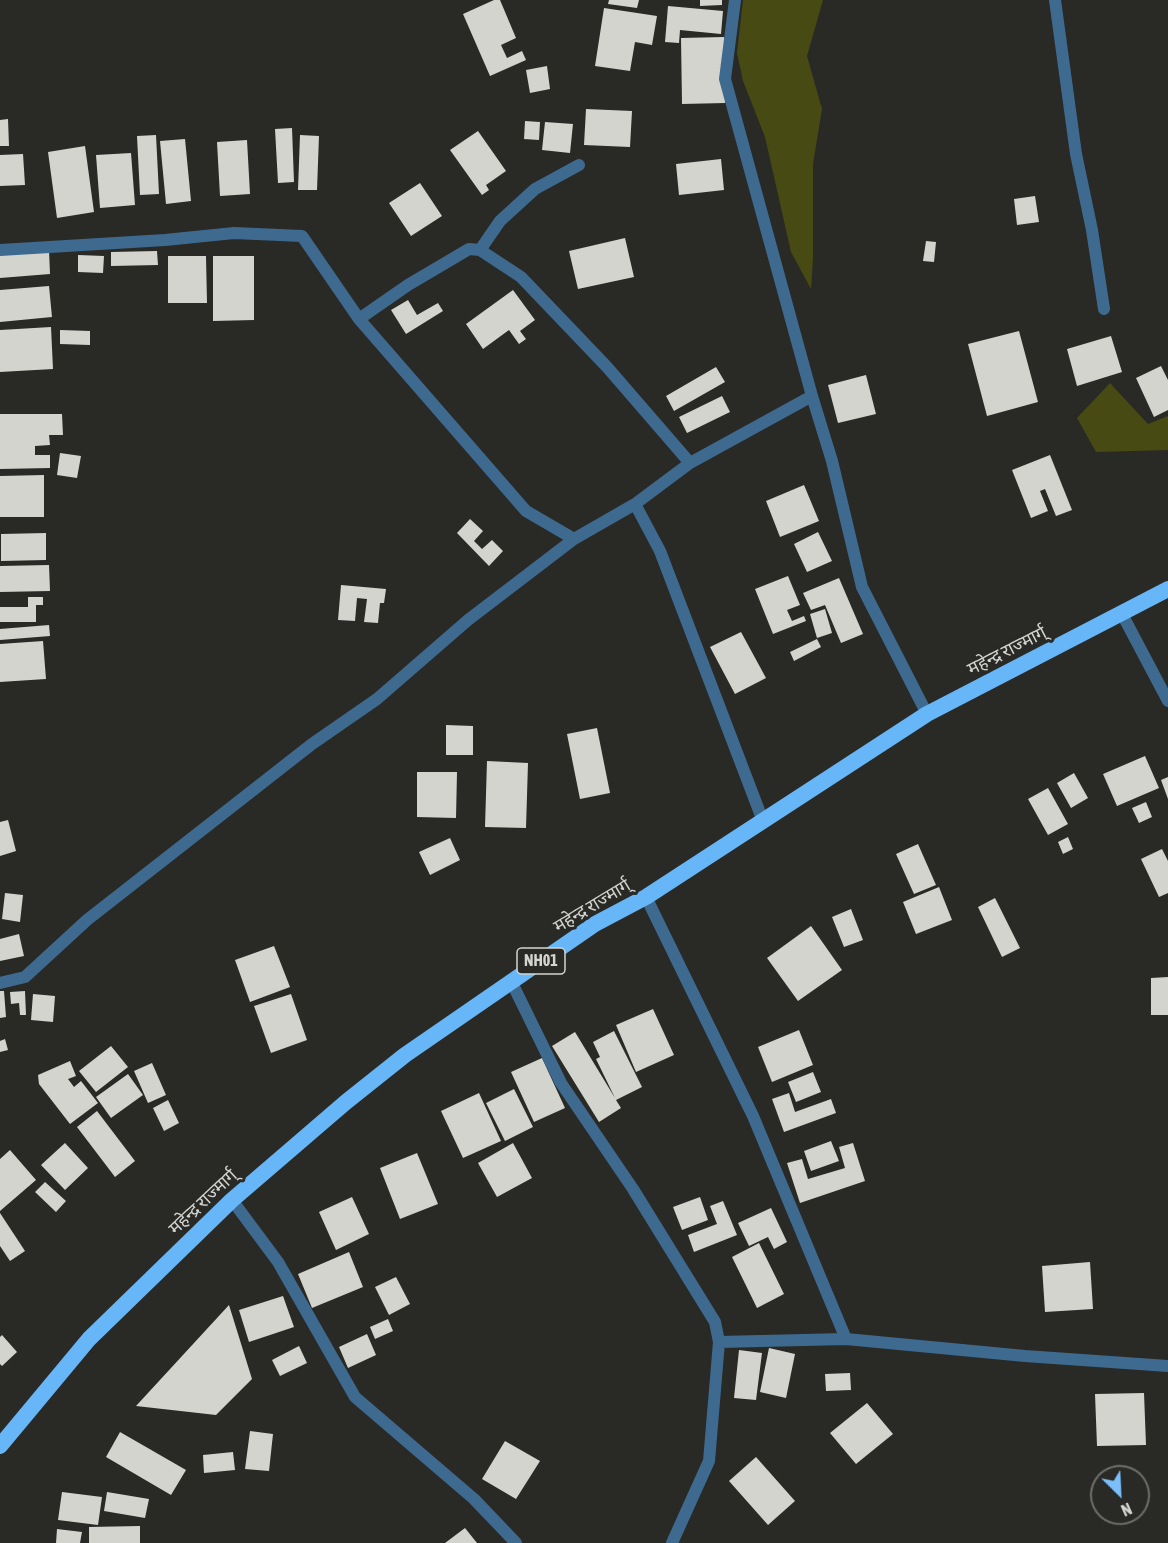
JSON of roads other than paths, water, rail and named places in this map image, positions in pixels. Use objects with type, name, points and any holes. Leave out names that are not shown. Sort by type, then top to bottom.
[{"type":"highway","name":"महेन्द्र राज्मार्ग्","points":[[0,1446],[89,1339],[232,1200],[346,1102],[405,1055],[595,924],[646,897],[927,714],[1168,590]]},
{"type":"street","points":[[735,0],[725,78],[832,461],[862,587],[927,714]]},
{"type":"street","points":[[1055,0],[1076,154],[1092,230],[1104,309]]},
{"type":"street","points":[[480,250],[500,221],[535,189],[579,165]]},
{"type":"street","points":[[0,250],[165,240],[234,233],[302,236],[359,319],[526,511],[574,539]]},
{"type":"street","points":[[359,319],[408,285],[469,249],[480,250],[521,277],[607,367],[690,463]]},
{"type":"street","points":[[0,983],[25,976],[87,920],[312,744],[377,699],[468,620],[574,539],[634,504],[690,463],[812,396]]},
{"type":"street","points":[[634,504],[660,551],[764,821]]},
{"type":"street","points":[[1122,614],[1168,701]]},
{"type":"street","points":[[646,897],[753,1116],[846,1339]]},
{"type":"street","points":[[511,981],[561,1083],[633,1189],[715,1323],[719,1342],[709,1461],[672,1543]]},
{"type":"street","points":[[232,1200],[278,1262],[355,1397],[474,1499],[516,1543]]},
{"type":"street","points":[[719,1342],[846,1339],[1025,1356],[1168,1365]]}]
